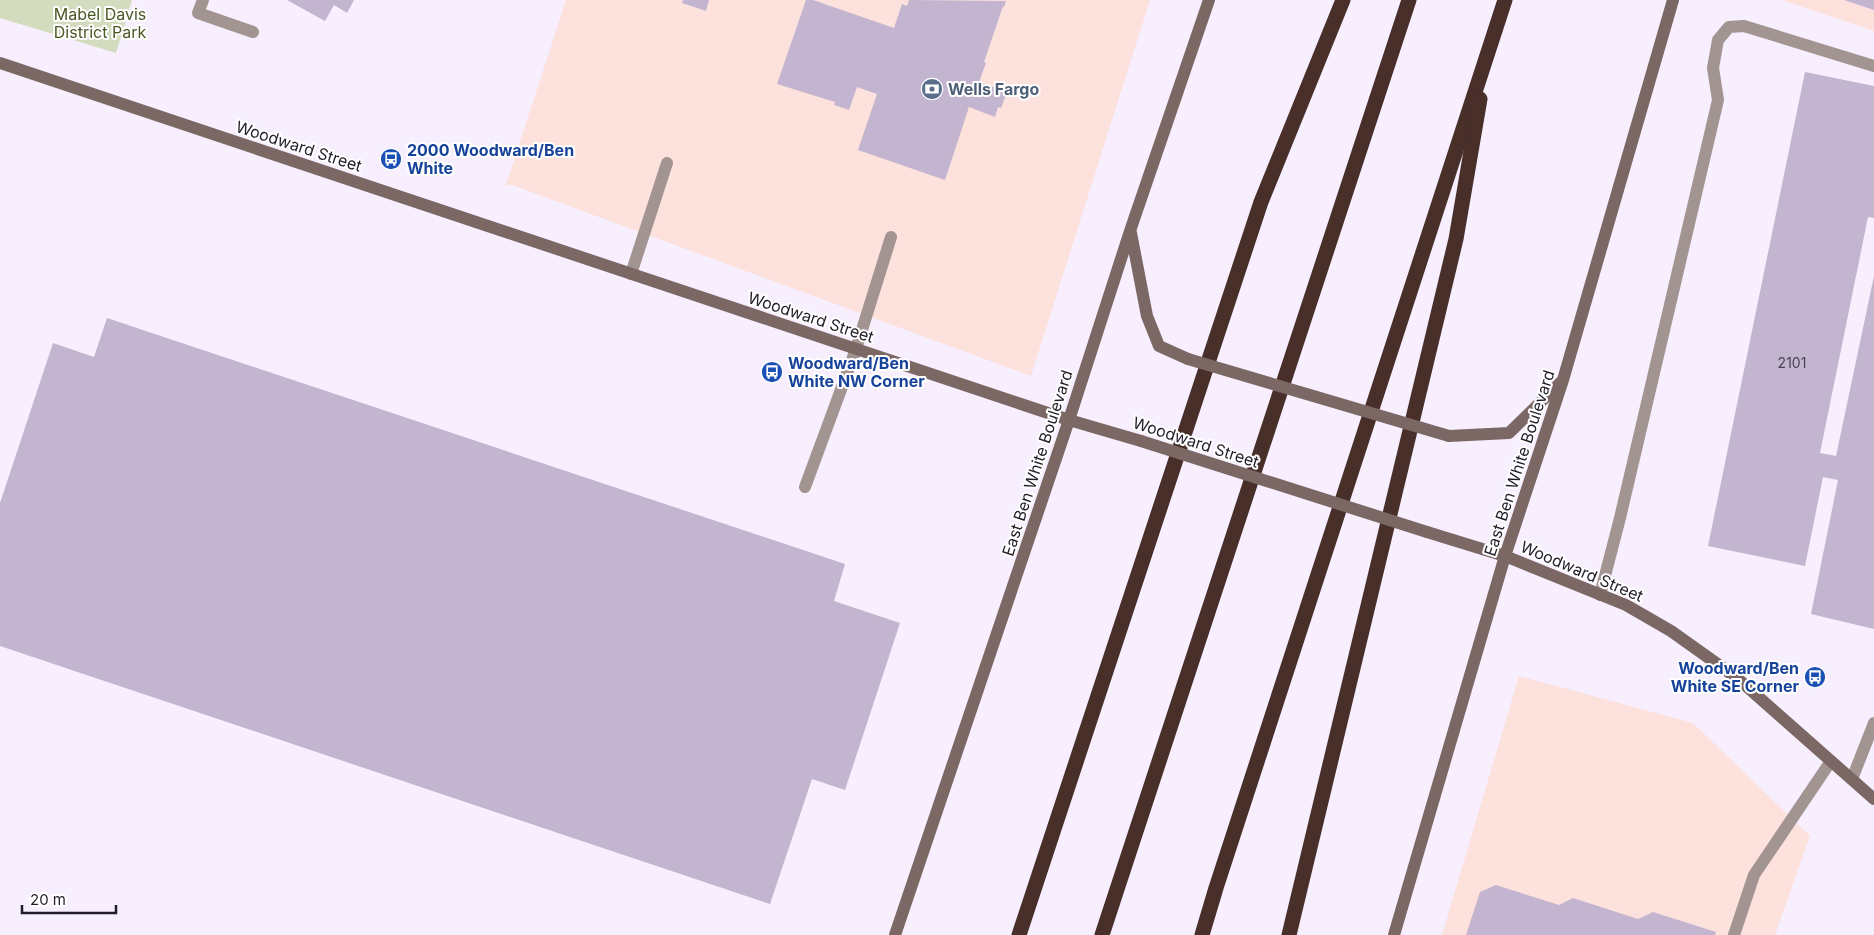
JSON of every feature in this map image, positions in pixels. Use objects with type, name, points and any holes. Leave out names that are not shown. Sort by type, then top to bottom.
[{"type":"highway","points":[[1020,935],[1261,202],[1343,0]]},
{"type":"highway","points":[[1102,935],[1409,0]]},
{"type":"highway","points":[[1202,935],[1505,0]]},
{"type":"highway","points":[[1289,935],[1456,240],[1489,46]]},
{"type":"main road","name":"East Ben White Boulevard","points":[[896,935],[1069,420],[1130,231],[1209,0]]},
{"type":"main road","name":"East Ben White Boulevard","points":[[1394,935],[1505,556],[1563,380],[1673,0]]},
{"type":"main road","name":"Woodward Street","points":[[0,63],[1069,420],[1505,556],[1626,606],[1649,618],[1708,656],[1737,678],[1874,799]]},
{"type":"main road","points":[[1130,231],[1147,316],[1159,346],[1188,359],[1449,436],[1509,433],[1563,380]]},
{"type":"lane","points":[[203,0],[198,13],[253,32]]},
{"type":"lane","points":[[1600,595],[1652,387],[1718,100],[1713,68],[1718,40],[1729,27],[1744,26],[1874,66]]},
{"type":"lane","points":[[631,274],[668,162]]},
{"type":"lane","points":[[805,487],[856,349],[891,237]]},
{"type":"lane","points":[[1852,780],[1874,723]]},
{"type":"lane","points":[[1734,935],[1754,875],[1831,761]]},
{"type":"shaded area","points":[[566,0],[1150,0],[1031,376],[512,185],[506,185]]},
{"type":"shaded area","points":[[1782,0],[1874,0],[1874,31]]},
{"type":"shaded area","points":[[1519,676],[1693,723],[1810,836],[1775,935],[1442,935]]},
{"type":"green space","name":"Mabel Davis District Park","points":[[0,0],[132,0],[116,53],[0,18]]},
{"type":"building","points":[[287,0],[354,0],[347,13],[334,5],[325,21]]},
{"type":"building","points":[[683,0],[709,0],[706,11],[682,3]]},
{"type":"building","name":"Wells Fargo","points":[[806,0],[813,0],[894,28],[902,4],[907,6],[909,0],[1006,1],[984,62],[986,63],[979,82],[1007,92],[1001,108],[998,107],[995,117],[969,107],[945,180],[858,150],[877,94],[857,87],[849,110],[834,105],[835,102],[777,84]]},
{"type":"building","points":[[1844,0],[1874,0],[1874,10]]},
{"type":"building","points":[[1805,72],[1874,86],[1874,218],[1868,217],[1820,453],[1836,456],[1874,276],[1874,629],[1811,614],[1838,480],[1823,477],[1805,566],[1708,546]]},
{"type":"building","points":[[107,318],[845,564],[834,601],[900,623],[845,790],[812,779],[770,904],[0,646],[0,503],[53,343],[94,357]]},
{"type":"building","points":[[1496,885],[1559,905],[1573,898],[1638,919],[1653,912],[1716,932],[1715,935],[1466,935],[1480,892]]},
{"type":"place","name":"Wells Fargo","points":[[932,89]]},
{"type":"place","name":"2000 Woodward/Ben White","points":[[391,159]]},
{"type":"place","name":"Woodward/Ben White NW Corner","points":[[772,372]]},
{"type":"place","name":"Woodward/Ben White SE Corner","points":[[1815,677]]}]
